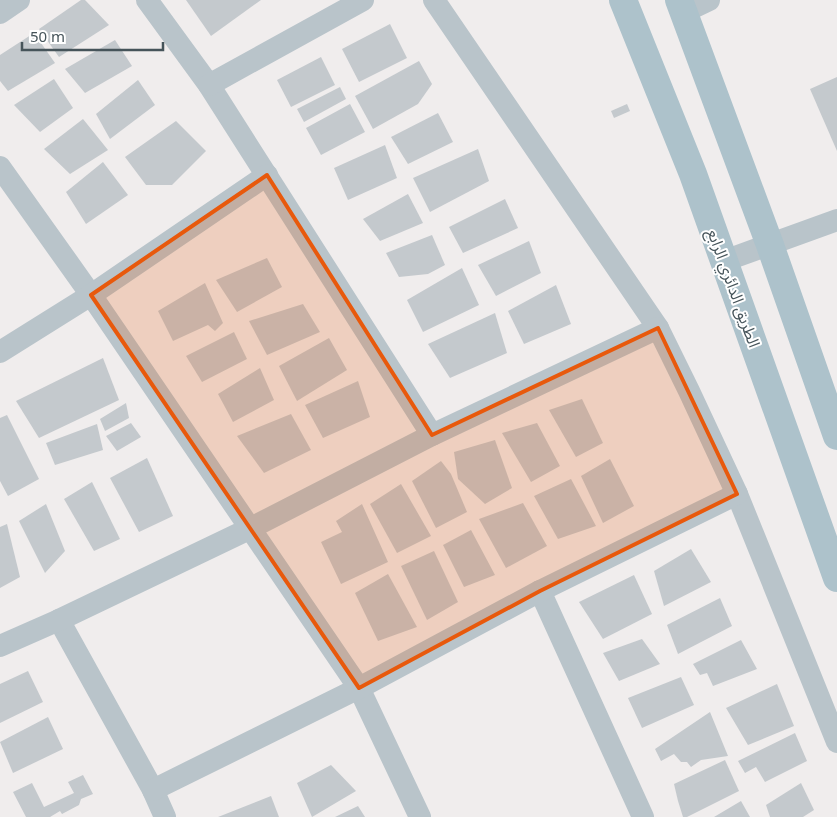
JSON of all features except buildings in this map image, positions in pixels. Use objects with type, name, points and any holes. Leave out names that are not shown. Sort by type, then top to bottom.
[{"type":"main road","name":"الطريق الدائري الرابع","points":[[623,0],[693,174],[837,578]]},
{"type":"main road","points":[[681,6],[770,245],[837,436]]},
{"type":"street","points":[[0,13],[20,0]]},
{"type":"street","points":[[147,0],[209,85],[432,435]]},
{"type":"street","points":[[209,85],[363,0]]},
{"type":"street","points":[[434,0],[658,328],[737,494],[837,742]]},
{"type":"street","points":[[681,6],[709,0]]},
{"type":"street","points":[[0,167],[91,295],[359,688],[420,817]]},
{"type":"street","points":[[0,352],[91,295],[267,176]]},
{"type":"street","points":[[724,261],[837,220]]},
{"type":"street","points":[[0,646],[59,620],[249,529],[432,435],[658,328]]},
{"type":"street","points":[[153,790],[359,688],[540,591],[737,494]]},
{"type":"street","points":[[540,591],[643,817]]},
{"type":"street","points":[[59,620],[153,790],[165,817]]},
{"type":"highlighted area","points":[[267,175],[432,435],[658,328],[737,494],[540,591],[359,688],[91,295]]}]
